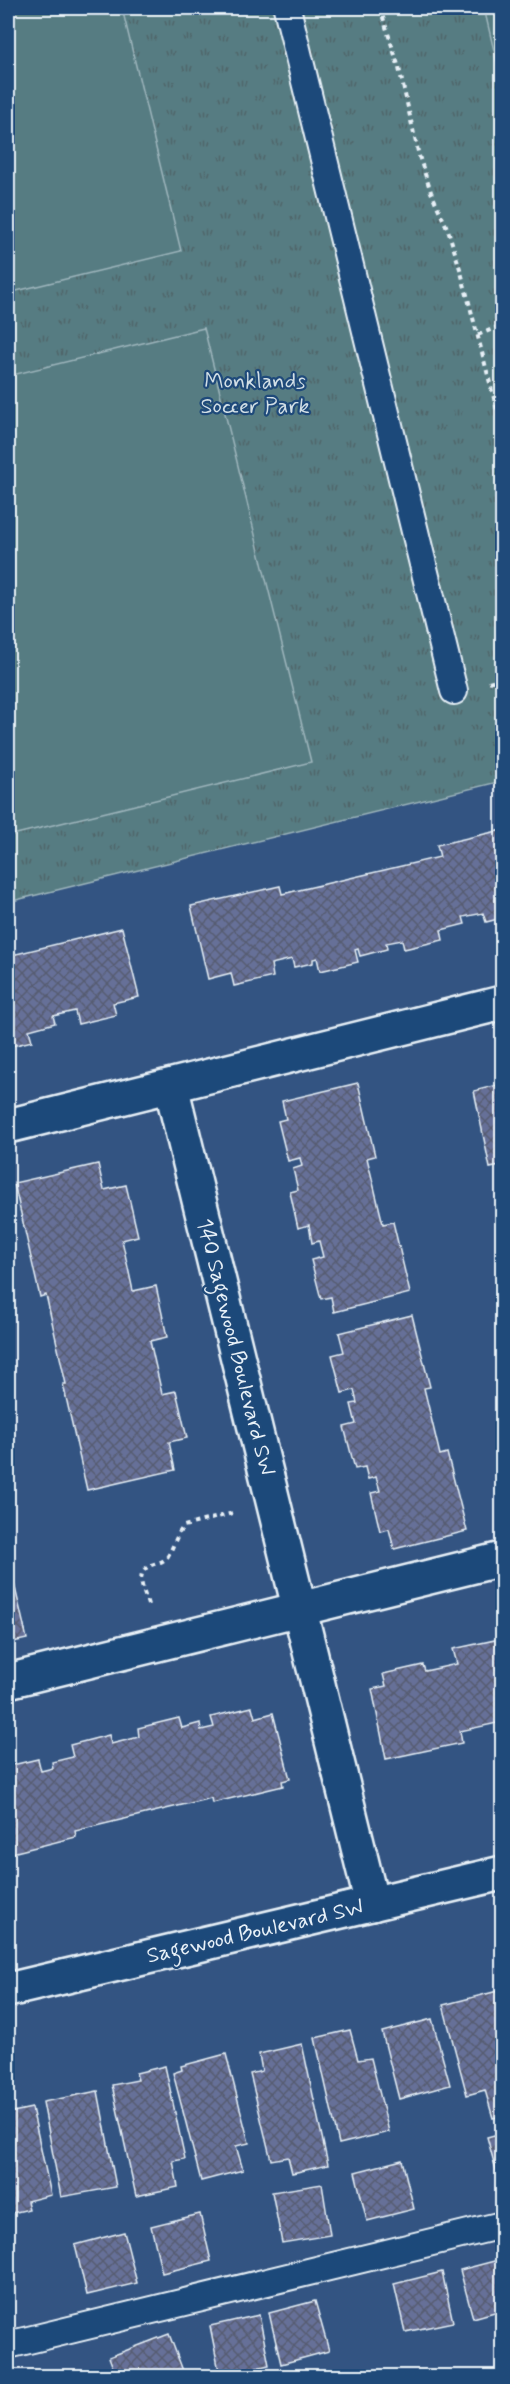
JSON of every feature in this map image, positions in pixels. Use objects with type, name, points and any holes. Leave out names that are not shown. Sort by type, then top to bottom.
[{"type":"street","points":[[8,1126],[502,1004]]},
{"type":"street","name":"140 Sagewood Boulevard SW","points":[[171,1086],[372,1905]]},
{"type":"street","points":[[8,1681],[502,1559]]},
{"type":"street","name":"Sagewood Boulevard SW","points":[[8,1990],[502,1873]]},
{"type":"lane","points":[[287,8],[454,692]]},
{"type":"lane","points":[[8,2344],[502,2225]]},
{"type":"path","points":[[380,8],[399,68],[419,156],[448,230],[502,429]]},
{"type":"path","points":[[478,335],[502,325]]},
{"type":"path","points":[[158,1644],[141,1580],[142,1572],[147,1566],[163,1561],[168,1556],[184,1526],[273,1502]]},
{"type":"green space","name":"Monklands Soccer Park","points":[[8,8],[502,8],[502,781],[8,902]]},
{"type":"green space","points":[[8,8],[122,8],[181,251],[8,293]]},
{"type":"green space","points":[[484,8],[502,8],[502,85]]},
{"type":"green space","points":[[204,328],[311,762],[8,836],[8,376]]},
{"type":"building","points":[[502,830],[502,918],[486,922],[483,913],[463,917],[465,924],[441,930],[443,940],[404,949],[402,940],[386,943],[387,949],[360,956],[358,949],[355,950],[358,962],[320,971],[317,958],[313,959],[313,963],[294,967],[292,959],[271,964],[273,977],[234,986],[231,973],[208,979],[191,906],[280,886],[282,894],[440,857],[437,845]]},
{"type":"building","points":[[122,928],[139,997],[113,1003],[116,1015],[78,1024],[75,1011],[53,1016],[55,1023],[29,1030],[32,1041],[8,1047],[8,956]]},
{"type":"building","points":[[358,1083],[375,1156],[367,1158],[383,1224],[393,1222],[410,1293],[334,1312],[331,1297],[321,1299],[311,1260],[323,1257],[319,1241],[312,1243],[309,1225],[298,1228],[290,1192],[298,1190],[293,1169],[302,1166],[300,1158],[288,1161],[278,1121],[286,1119],[282,1101]]},
{"type":"building","points":[[502,1084],[502,1179],[500,1166],[490,1168],[474,1091]]},
{"type":"building","points":[[98,1164],[104,1190],[126,1185],[138,1236],[122,1240],[133,1291],[156,1286],[167,1337],[150,1341],[162,1394],[176,1391],[187,1438],[169,1442],[175,1470],[87,1490],[46,1295],[40,1297],[14,1183]]},
{"type":"building","points":[[412,1315],[430,1387],[424,1388],[440,1455],[447,1453],[467,1531],[394,1549],[389,1529],[380,1531],[371,1493],[380,1491],[376,1477],[368,1479],[365,1467],[355,1469],[344,1427],[356,1424],[351,1404],[357,1403],[354,1390],[342,1393],[332,1355],[344,1352],[339,1333]]},
{"type":"building","points":[[13,1579],[27,1639],[8,1643],[8,1581]]},
{"type":"building","points":[[495,1640],[499,1654],[502,1653],[502,1722],[460,1731],[462,1743],[386,1759],[372,1689],[386,1686],[383,1674],[423,1665],[425,1671],[457,1664],[453,1649]]},
{"type":"building","points":[[252,1707],[255,1718],[273,1713],[290,1779],[282,1781],[283,1786],[212,1803],[211,1798],[75,1831],[76,1837],[8,1854],[8,1766],[38,1759],[41,1771],[53,1768],[52,1762],[73,1757],[70,1745],[109,1735],[111,1744],[139,1737],[138,1728],[179,1718],[182,1728],[200,1723],[201,1730],[214,1727],[211,1717]]},
{"type":"building","points":[[498,1991],[502,2008],[502,2116],[493,2118],[485,2090],[467,2095],[443,2005]]},
{"type":"building","points":[[432,2019],[450,2085],[399,2099],[382,2032]]},
{"type":"building","points":[[350,2030],[358,2060],[371,2058],[389,2132],[339,2144],[315,2038]]},
{"type":"building","points":[[302,2044],[328,2165],[292,2173],[288,2157],[271,2160],[250,2074],[262,2071],[259,2054]]},
{"type":"building","points":[[226,2054],[249,2143],[236,2146],[243,2170],[201,2181],[173,2073],[182,2070],[181,2066]]},
{"type":"building","points":[[165,2066],[185,2159],[173,2161],[178,2187],[136,2196],[112,2085],[138,2080],[136,2073]]},
{"type":"building","points":[[98,2091],[116,2187],[61,2197],[43,2102]]},
{"type":"building","points":[[32,2108],[51,2195],[27,2201],[29,2209],[8,2214],[8,2113]]},
{"type":"building","points":[[502,2133],[502,2187],[501,2188],[487,2137]]},
{"type":"building","points":[[402,2160],[414,2209],[367,2221],[355,2172]]},
{"type":"building","points":[[322,2184],[330,2235],[282,2243],[272,2192]]},
{"type":"building","points":[[200,2214],[211,2261],[162,2273],[151,2226]]},
{"type":"building","points":[[124,2232],[137,2283],[87,2295],[75,2245]]},
{"type":"building","points":[[502,2259],[502,2310],[473,2318],[460,2270]]},
{"type":"building","points":[[442,2272],[453,2322],[405,2332],[394,2284]]},
{"type":"building","points":[[315,2301],[329,2351],[281,2364],[269,2313]]},
{"type":"building","points":[[259,2315],[269,2365],[220,2376],[210,2326]]},
{"type":"building","points":[[169,2334],[185,2376],[116,2376],[109,2357]]}]
